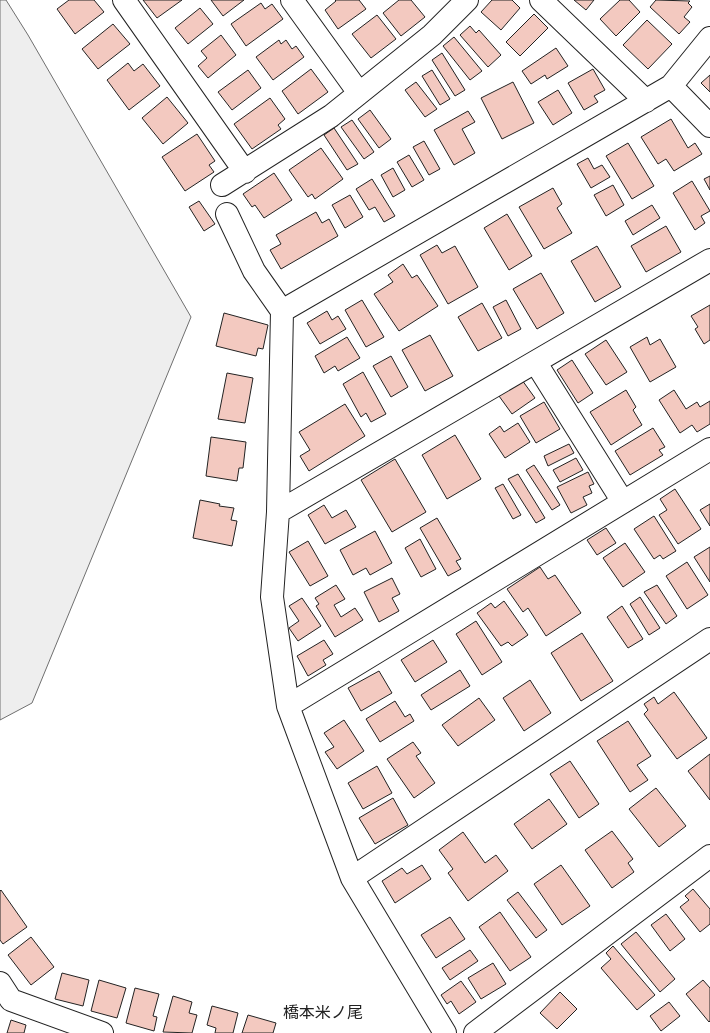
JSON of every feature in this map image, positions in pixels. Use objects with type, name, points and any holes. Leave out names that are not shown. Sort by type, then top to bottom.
[{"type":"street","points":[[124,0],[245,172]]},
{"type":"street","points":[[292,0],[359,93]]},
{"type":"street","points":[[222,185],[245,172],[331,116],[432,35],[467,0]]},
{"type":"street","points":[[541,0],[646,101]]},
{"type":"street","points":[[282,311],[672,86],[710,38]]},
{"type":"street","points":[[672,86],[710,126]]},
{"type":"street","points":[[226,214],[254,271],[282,311],[278,512],[272,597],[288,706],[352,878],[445,1033]]},
{"type":"street","points":[[278,512],[710,260]]},
{"type":"street","points":[[536,362],[623,502]]},
{"type":"street","points":[[288,706],[710,449]]},
{"type":"street","points":[[352,878],[710,639]]},
{"type":"street","points":[[475,1033],[710,856]]},
{"type":"street","points":[[4,997],[102,1033]]},
{"type":"shaded area","points":[[0,0],[6,0],[28,35],[191,317],[32,703],[0,720]]},
{"type":"building","points":[[69,0],[94,0],[104,12],[75,34],[57,9]]},
{"type":"building","points":[[143,0],[182,0],[157,18]]},
{"type":"building","points":[[211,0],[244,0],[223,16]]},
{"type":"building","points":[[335,0],[359,0],[366,9],[338,29],[325,10],[336,1]]},
{"type":"building","points":[[399,0],[411,0],[425,17],[401,36],[383,13]]},
{"type":"building","points":[[492,0],[512,0],[520,8],[501,30],[481,12]]},
{"type":"building","points":[[574,0],[594,0],[586,10]]},
{"type":"building","points":[[620,0],[629,0],[640,12],[616,36],[600,19]]},
{"type":"building","points":[[656,0],[690,1],[688,3],[692,7],[684,17],[690,22],[679,34],[650,7]]},
{"type":"building","points":[[261,3],[265,9],[272,4],[283,19],[246,46],[231,24]]},
{"type":"building","points":[[200,8],[213,24],[188,44],[175,28]]},
{"type":"building","points":[[534,14],[548,28],[520,56],[506,42]]},
{"type":"building","points":[[377,15],[396,39],[371,58],[352,34]]},
{"type":"building","points":[[647,20],[672,44],[648,69],[623,45]]},
{"type":"building","points":[[113,24],[130,44],[98,69],[82,49]]},
{"type":"building","points":[[470,26],[476,33],[479,30],[501,55],[488,67],[460,35]]},
{"type":"building","points":[[221,35],[236,55],[208,78],[198,66],[207,58],[201,51]]},
{"type":"building","points":[[454,37],[482,71],[470,80],[443,46]]},
{"type":"building","points":[[279,40],[281,44],[286,40],[292,49],[296,46],[304,57],[273,80],[256,57]]},
{"type":"building","points":[[556,48],[568,66],[547,79],[545,75],[531,84],[522,71]]},
{"type":"building","points":[[442,53],[465,90],[455,96],[432,60]]},
{"type":"building","points":[[128,63],[134,71],[143,64],[160,86],[129,110],[107,80]]},
{"type":"building","points":[[311,69],[328,92],[298,114],[282,91]]},
{"type":"building","points":[[593,69],[605,90],[594,96],[598,102],[584,110],[568,83]]},
{"type":"building","points":[[248,70],[261,88],[232,110],[218,92]]},
{"type":"building","points":[[432,70],[450,99],[440,105],[422,76]]},
{"type":"building","points":[[710,75],[710,92],[701,83]]},
{"type":"building","points":[[416,82],[437,109],[425,117],[405,90]]},
{"type":"building","points":[[513,82],[534,123],[502,139],[481,98]]},
{"type":"building","points":[[558,90],[572,113],[553,125],[538,102]]},
{"type":"building","points":[[167,97],[188,123],[163,144],[142,118]]},
{"type":"building","points":[[270,98],[285,119],[278,125],[281,129],[252,149],[234,124]]},
{"type":"building","points":[[370,110],[391,139],[379,148],[358,119]]},
{"type":"building","points":[[468,111],[475,122],[462,129],[475,153],[454,165],[434,130]]},
{"type":"building","points":[[671,119],[688,148],[695,143],[702,154],[674,171],[666,159],[658,164],[641,137]]},
{"type":"building","points":[[352,120],[374,152],[364,159],[341,127]]},
{"type":"building","points":[[334,128],[358,164],[347,170],[324,135]]},
{"type":"building","points":[[197,134],[215,161],[209,165],[214,172],[185,191],[162,157]]},
{"type":"building","points":[[424,141],[440,169],[429,175],[413,147]]},
{"type":"building","points":[[628,143],[654,186],[632,199],[606,156]]},
{"type":"building","points":[[321,148],[343,179],[315,199],[312,194],[308,197],[289,170]]},
{"type":"building","points":[[409,155],[424,180],[412,187],[397,162]]},
{"type":"building","points":[[588,158],[594,169],[602,165],[610,177],[591,188],[577,164]]},
{"type":"building","points":[[393,168],[405,190],[393,197],[381,175]]},
{"type":"building","points":[[274,173],[292,200],[264,218],[255,205],[252,207],[243,194]]},
{"type":"building","points":[[710,176],[710,190],[704,179]]},
{"type":"building","points":[[372,179],[395,216],[384,222],[375,207],[369,210],[356,189]]},
{"type":"building","points":[[692,181],[710,211],[701,216],[705,223],[695,230],[673,193]]},
{"type":"building","points":[[613,185],[624,205],[606,216],[594,195]]},
{"type":"building","points":[[553,188],[562,204],[557,208],[572,233],[544,249],[519,207]]},
{"type":"building","points":[[350,195],[363,217],[345,228],[332,205]]},
{"type":"building","points":[[199,201],[215,224],[204,231],[189,207]]},
{"type":"building","points":[[652,205],[660,218],[633,235],[625,221]]},
{"type":"building","points":[[316,212],[322,223],[329,219],[338,236],[281,269],[270,250],[281,244],[276,235]]},
{"type":"building","points":[[507,214],[532,256],[509,270],[484,228]]},
{"type":"building","points":[[666,226],[681,252],[646,272],[631,246]]},
{"type":"building","points":[[437,245],[442,253],[455,246],[478,287],[448,304],[420,255]]},
{"type":"building","points":[[597,246],[621,287],[595,302],[571,261]]},
{"type":"building","points":[[403,264],[412,278],[417,275],[438,306],[399,331],[374,294],[393,282],[388,275]]},
{"type":"building","points":[[541,273],[564,313],[537,329],[513,289]]},
{"type":"building","points":[[362,300],[384,337],[366,347],[345,310]]},
{"type":"building","points":[[506,300],[521,329],[508,336],[493,307]]},
{"type":"building","points":[[482,303],[502,338],[478,351],[458,317]]},
{"type":"building","points":[[710,305],[710,340],[704,344],[695,329],[698,327],[691,316]]},
{"type":"building","points":[[327,311],[332,320],[338,316],[346,329],[320,344],[307,323]]},
{"type":"building","points":[[224,313],[268,325],[263,349],[258,348],[256,356],[216,346]]},
{"type":"building","points":[[430,335],[453,376],[425,391],[402,350]]},
{"type":"building","points":[[347,337],[360,358],[338,371],[335,366],[324,373],[315,356]]},
{"type":"building","points":[[647,337],[650,345],[660,339],[676,367],[650,382],[630,347]]},
{"type":"building","points":[[606,340],[627,372],[606,385],[585,354]]},
{"type":"building","points":[[391,356],[408,387],[391,397],[373,366]]},
{"type":"building","points":[[572,360],[593,393],[578,403],[557,370]]},
{"type":"building","points":[[363,372],[386,414],[371,422],[366,413],[361,417],[343,384]]},
{"type":"building","points":[[227,373],[253,378],[245,423],[218,419]]},
{"type":"building","points":[[522,380],[535,398],[512,414],[499,396]]},
{"type":"building","points":[[626,390],[636,407],[633,410],[642,425],[611,445],[590,412]]},
{"type":"building","points":[[674,390],[686,409],[697,402],[700,407],[710,401],[710,424],[697,432],[692,425],[680,433],[659,400]]},
{"type":"building","points":[[544,402],[560,429],[536,443],[520,416]]},
{"type":"building","points":[[345,404],[365,436],[309,471],[300,456],[310,450],[299,432]]},
{"type":"building","points":[[518,423],[530,442],[505,458],[489,434],[500,426],[504,432]]},
{"type":"building","points":[[653,428],[665,447],[659,450],[663,455],[630,475],[615,451]]},
{"type":"building","points":[[455,435],[481,479],[447,499],[422,455]]},
{"type":"building","points":[[211,437],[246,442],[243,468],[239,468],[237,481],[206,476]]},
{"type":"building","points":[[569,444],[574,453],[548,466],[544,456]]},
{"type":"building","points":[[576,458],[583,470],[560,482],[553,470]]},
{"type":"building","points":[[395,459],[426,512],[392,532],[361,480]]},
{"type":"building","points":[[534,465],[560,505],[552,510],[526,470]]},
{"type":"building","points":[[588,472],[594,484],[589,486],[592,493],[583,497],[587,505],[571,513],[557,487]]},
{"type":"building","points":[[518,474],[545,518],[536,523],[508,479]]},
{"type":"building","points":[[503,484],[521,515],[513,519],[495,488]]},
{"type":"building","points":[[675,489],[701,529],[678,544],[659,515],[667,510],[660,499]]},
{"type":"building","points":[[200,500],[220,504],[219,506],[234,508],[231,520],[237,521],[232,546],[193,538]]},
{"type":"building","points":[[710,504],[710,526],[700,510]]},
{"type":"building","points":[[324,505],[332,518],[346,510],[356,527],[325,544],[308,515]]},
{"type":"building","points":[[654,516],[676,551],[663,559],[660,555],[654,559],[634,529]]},
{"type":"building","points":[[437,518],[461,559],[456,561],[461,569],[448,576],[420,528]]},
{"type":"building","points":[[606,528],[616,543],[597,555],[587,540]]},
{"type":"building","points":[[375,531],[392,563],[370,575],[366,568],[353,575],[340,550]]},
{"type":"building","points":[[420,539],[436,569],[421,577],[405,548]]},
{"type":"building","points":[[308,541],[328,576],[310,586],[289,552]]},
{"type":"building","points":[[625,543],[645,572],[623,587],[603,558]]},
{"type":"building","points":[[710,547],[710,582],[694,557]]},
{"type":"building","points":[[687,562],[708,595],[687,609],[666,576]]},
{"type":"building","points":[[540,567],[548,579],[555,575],[581,613],[546,636],[528,608],[523,612],[507,589]]},
{"type":"building","points":[[392,578],[400,594],[392,598],[399,611],[379,622],[364,592]]},
{"type":"building","points":[[336,585],[345,599],[334,605],[341,617],[355,608],[363,620],[335,637],[316,606],[319,604],[315,598]]},
{"type":"building","points":[[657,585],[677,616],[666,624],[644,592]]},
{"type":"building","points":[[640,597],[660,628],[649,635],[630,604]]},
{"type":"building","points":[[302,598],[321,626],[298,641],[289,628],[299,621],[289,606]]},
{"type":"building","points":[[504,601],[528,635],[512,646],[508,642],[501,646],[477,613],[491,603],[495,608]]},
{"type":"building","points":[[622,606],[643,639],[628,648],[607,617]]},
{"type":"building","points":[[476,621],[502,662],[482,675],[456,634]]},
{"type":"building","points":[[582,633],[613,681],[581,701],[551,653]]},
{"type":"building","points":[[324,640],[333,654],[323,660],[326,665],[308,676],[297,656]]},
{"type":"building","points":[[433,640],[447,662],[415,682],[401,660]]},
{"type":"building","points":[[460,670],[470,686],[431,710],[421,695]]},
{"type":"building","points":[[379,671],[392,693],[361,711],[348,688]]},
{"type":"building","points":[[530,680],[551,713],[524,731],[503,698]]},
{"type":"building","points":[[674,692],[707,738],[677,759],[644,714],[648,710],[644,704],[654,697],[658,704]]},
{"type":"building","points":[[479,698],[495,720],[458,746],[442,725]]},
{"type":"building","points":[[395,701],[405,717],[410,714],[414,721],[380,742],[366,719]]},
{"type":"building","points":[[344,720],[364,751],[337,769],[325,752],[334,747],[324,733]]},
{"type":"building","points":[[628,721],[651,756],[637,765],[648,780],[630,792],[597,741]]},
{"type":"building","points":[[413,742],[421,753],[416,756],[435,783],[414,798],[387,759]]},
{"type":"building","points":[[710,754],[710,800],[688,771]]},
{"type":"building","points":[[570,761],[599,804],[579,818],[550,774]]},
{"type":"building","points":[[377,766],[392,793],[363,809],[348,783]]},
{"type":"building","points":[[656,788],[686,826],[659,847],[629,809]]},
{"type":"building","points":[[393,798],[408,825],[375,844],[359,818]]},
{"type":"building","points":[[549,799],[567,824],[532,849],[514,824]]},
{"type":"building","points":[[612,831],[633,859],[628,863],[634,872],[612,888],[585,850]]},
{"type":"building","points":[[463,832],[485,863],[496,855],[508,871],[468,901],[448,873],[453,869],[439,850]]},
{"type":"building","points":[[422,865],[431,879],[395,903],[382,881],[402,868],[407,874]]},
{"type":"building","points":[[561,865],[590,906],[562,925],[534,884]]},
{"type":"building","points":[[693,889],[710,909],[710,924],[700,932],[680,907],[689,900],[685,896]]},
{"type":"building","points":[[1,890],[27,927],[3,944],[0,940]]},
{"type":"building","points":[[518,892],[547,930],[536,938],[507,900]]},
{"type":"building","points":[[500,912],[531,957],[510,971],[479,927]]},
{"type":"building","points":[[666,914],[685,939],[670,951],[651,925]]},
{"type":"building","points":[[450,917],[465,939],[436,958],[421,935]]},
{"type":"building","points":[[636,932],[675,979],[660,992],[621,944]]},
{"type":"building","points":[[31,937],[54,967],[31,985],[8,955]]},
{"type":"building","points":[[613,946],[655,995],[637,1010],[601,968],[611,959],[606,953]]},
{"type":"building","points":[[470,950],[478,961],[450,980],[442,968]]},
{"type":"building","points":[[493,963],[506,984],[481,999],[468,978]]},
{"type":"building","points":[[62,973],[89,980],[83,1006],[55,999]]},
{"type":"building","points":[[99,980],[126,988],[117,1018],[91,1011]]},
{"type":"building","points":[[703,980],[710,988],[709,1022],[686,994]]},
{"type":"building","points":[[461,981],[476,1002],[459,1014],[451,1001],[447,1004],[441,995]]},
{"type":"building","points":[[135,988],[159,994],[153,1016],[157,1017],[154,1031],[126,1023]]},
{"type":"building","points":[[560,992],[577,1009],[557,1029],[540,1013]]},
{"type":"building","points":[[173,996],[192,1002],[189,1013],[197,1015],[192,1033],[163,1032]]},
{"type":"building","points":[[669,1002],[680,1016],[661,1031],[650,1016]]},
{"type":"building","points":[[212,1006],[238,1013],[233,1033],[215,1033],[216,1028],[207,1025]]},
{"type":"building","points":[[248,1015],[276,1023],[273,1033],[242,1033]]},
{"type":"building","points":[[11,1020],[26,1025],[24,1033],[7,1033]]},
{"type":"district","name":"橋本米ノ尾","points":[[323,1012]]}]
